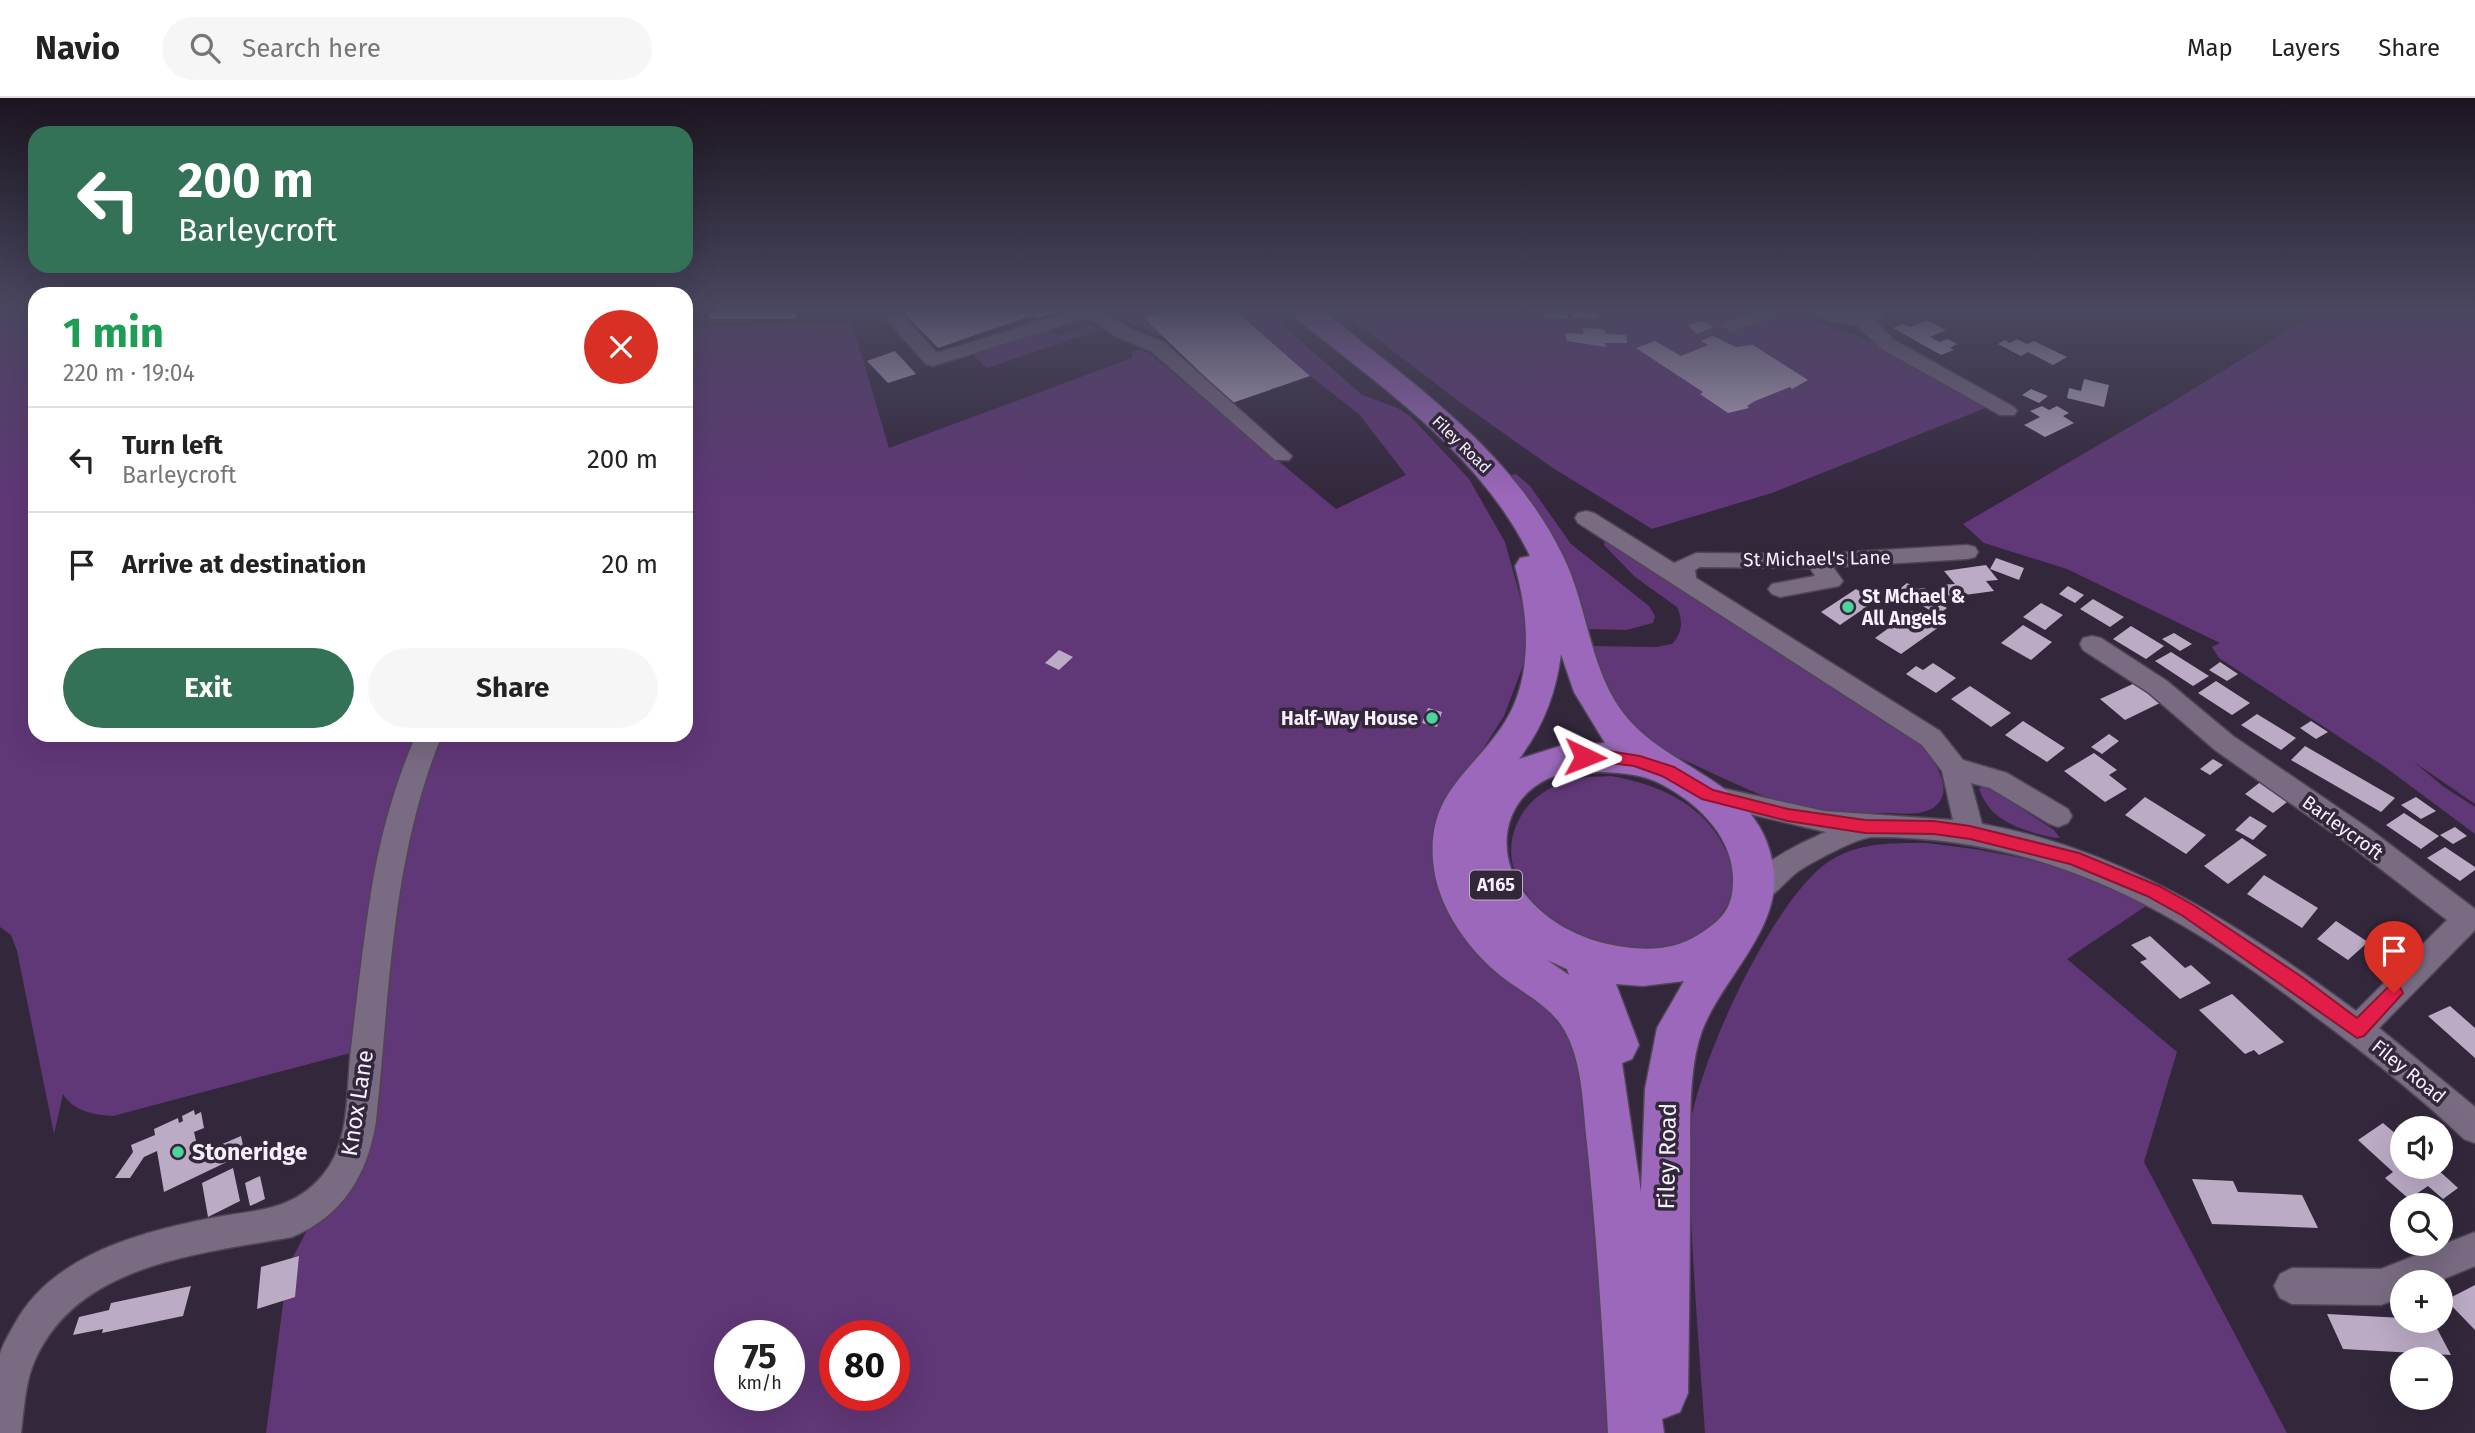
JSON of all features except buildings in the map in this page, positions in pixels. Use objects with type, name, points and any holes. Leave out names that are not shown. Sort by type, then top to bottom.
[{"type":"highway","points":[[1369,374],[1442,435],[1482,474],[1527,551],[1535,574],[1541,599],[1543,673],[1518,734],[1463,799],[1452,831],[1453,864],[1463,898],[1480,927],[1515,961],[1559,990],[1585,1024],[1596,1054],[1653,1420]]},
{"type":"highway","name":"Filey Road","points":[[1384,374],[1484,462],[1506,489],[1537,536],[1556,575],[1583,669],[1598,703],[1623,739],[1708,795],[1731,815],[1742,830],[1753,865],[1744,914],[1680,1028],[1668,1089],[1653,1420]]},
{"type":"highway","name":"Filey Road","points":[[1569,615],[1560,695],[1549,727],[1513,782],[1495,803],[1485,832],[1486,861],[1498,891],[1520,919],[1551,942],[1585,958],[1628,967],[1671,966],[1701,957],[1744,914]]},
{"type":"highway","name":"Filey Road","points":[[1513,782],[1537,767],[1569,758],[1602,756],[1634,760],[1668,771]]},
{"type":"highway","name":"Filey Road","points":[[1585,958],[1620,1054],[1633,1136],[1653,1420]]},
{"type":"street","points":[[1188,374],[1282,457]]},
{"type":"street","points":[[1949,374],[1991,395],[2007,411]]},
{"type":"street","points":[[1586,518],[1931,738],[1954,768],[1970,832]]},
{"type":"street","name":"St Michael's Lane","points":[[1685,580],[1683,566],[1696,560],[1815,561],[1967,552]]},
{"type":"street","points":[[1780,589],[1830,581],[1815,561]]},
{"type":"street","name":"Barleycroft","points":[[2092,644],[2158,687],[2224,743],[2361,838],[2471,922],[2357,1030]]},
{"type":"street","name":"Knox Lane","points":[[2,1433],[8,1390],[18,1353],[33,1323],[73,1282],[100,1267],[131,1255],[292,1220],[314,1207],[340,1180],[355,1147],[378,946],[400,817],[427,742]]},
{"type":"street","points":[[1954,768],[1998,780],[2058,816]]},
{"type":"street","name":"Filey Road","points":[[1708,795],[1788,815],[1865,827],[1934,828],[1970,832],[2073,858],[2153,891],[2232,940],[2357,1030],[2447,1101],[2475,1128]]},
{"type":"street","name":"Filey Road","points":[[1744,914],[1788,864],[1808,852],[1865,827]]},
{"type":"street","points":[[2292,1286],[2381,1287],[2475,1249]]},
{"type":"shaded area","points":[[0,374],[28,374],[28,742],[693,742],[693,374],[867,374],[889,448],[1088,374],[1174,374],[1336,509],[1406,475],[1359,414],[1308,374],[1339,374],[1362,395],[1398,408],[1411,417],[1469,479],[1505,542],[1526,618],[1525,660],[1504,716],[1465,777],[1563,1016],[1582,1071],[1613,1433],[266,1433],[288,1266],[326,1195],[377,1046],[113,1116],[85,1111],[72,1104],[63,1094],[54,1134],[17,951],[11,935],[0,927]]},
{"type":"shaded area","points":[[1424,374],[1930,374],[1988,407],[1772,493],[1652,529],[1553,468]]},
{"type":"shaded area","points":[[2217,374],[2475,374],[2475,804],[2414,762],[2444,787],[2475,807],[2475,834],[2385,767],[2219,658],[2212,647],[2220,643],[2067,569],[1984,543],[1963,524]]},
{"type":"shaded area","points":[[1516,474],[1530,486],[1571,544],[1649,606],[1655,616],[1653,623],[1626,630],[1589,629],[1576,588],[1558,549],[1511,475]]},
{"type":"shaded area","points":[[1605,539],[1918,740],[1930,755],[1940,775],[1943,794],[1939,802],[1931,809],[1915,813],[1841,813],[1809,809],[1746,789],[1661,750],[1643,738],[1633,729],[1618,707],[1591,646],[1656,647],[1672,644],[1680,631],[1680,617],[1677,607],[1635,577],[1604,545]]},
{"type":"shaded area","points":[[1611,776],[1647,785],[1695,810],[1719,838],[1728,855],[1733,878],[1729,901],[1715,924],[1694,940],[1659,949],[1637,950],[1612,946],[1586,938],[1561,925],[1539,908],[1523,888],[1513,865],[1512,840],[1527,807],[1546,790],[1570,780]]},
{"type":"shaded area","points":[[1984,784],[2054,830],[2060,838],[2028,831],[2002,819],[1983,799],[1979,789]]},
{"type":"shaded area","points":[[1926,843],[2040,862],[2095,880],[2146,906],[2067,959],[2177,1052],[2144,1162],[2287,1433],[1705,1433],[1688,1141],[1693,1111],[1719,1033],[1760,949],[1806,882],[1839,855],[1863,847]]},
{"type":"place","name":"St Mchael & All Angels","points":[[1848,607]]},
{"type":"place","name":"Half-Way House","points":[[1432,718]]},
{"type":"place","name":"Stoneridge","points":[[178,1152]]},
{"type":"route","points":[[1585,757],[1634,760],[1668,771],[1708,795],[1788,815],[1865,827],[1899,826],[1970,832],[2073,858],[2153,891],[2189,911],[2296,983],[2357,1030],[2394,993]]}]
